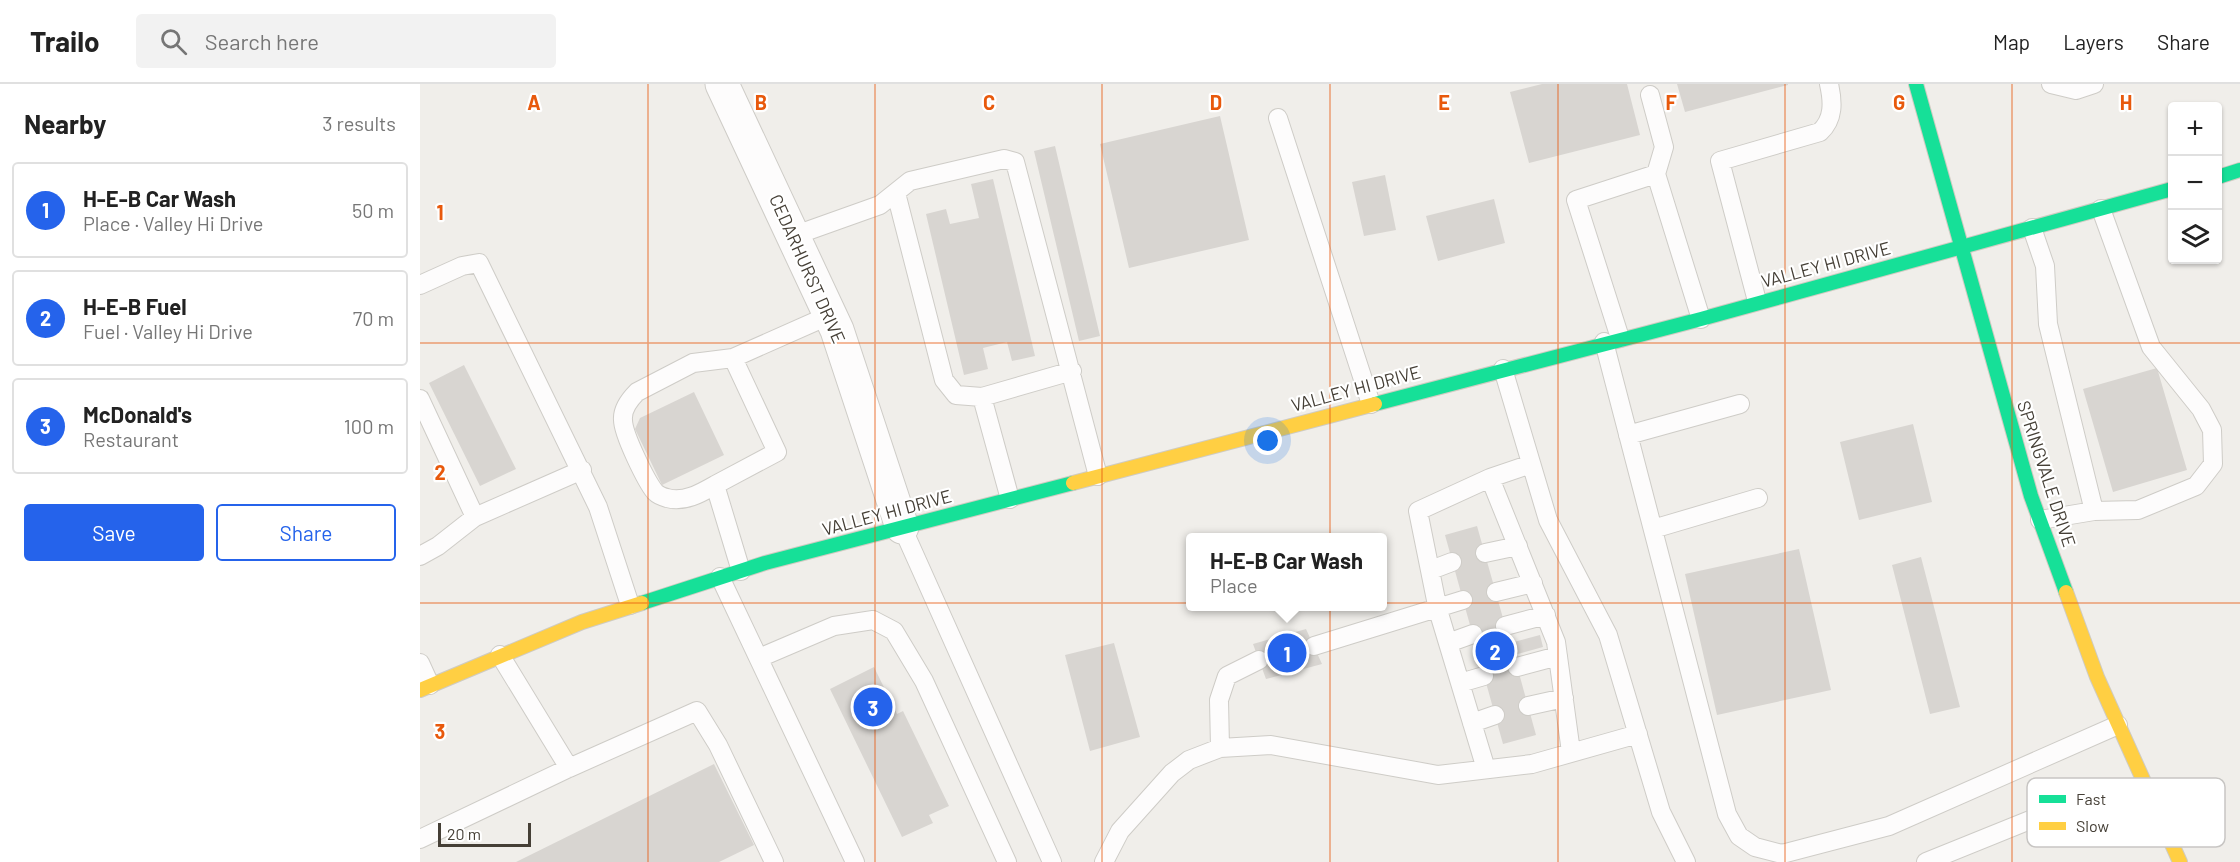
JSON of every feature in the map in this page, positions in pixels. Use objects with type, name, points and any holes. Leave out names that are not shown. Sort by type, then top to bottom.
[{"type":"street","name":"CEDARHURST DRIVE","points":[[722,84],[830,315],[902,527]]},
{"type":"street","name":"SPRINGVALE DRIVE","points":[[1916,84],[2040,520],[2097,677],[2142,778]]},
{"type":"street","points":[[2222,175],[2240,170]]},
{"type":"street","name":"VALLEY HI DRIVE","points":[[425,688],[630,605],[741,571],[1701,318],[2168,190]]},
{"type":"street","name":"SPRINGVALE DRIVE","points":[[2173,847],[2180,862]]},
{"type":"lane","points":[[1757,302],[1720,161],[1820,132],[1828,124],[1832,106],[1829,84]]},
{"type":"lane","points":[[2051,84],[2076,90],[2094,84]]},
{"type":"lane","points":[[1650,95],[1664,147],[1656,174],[1701,318]]},
{"type":"lane","points":[[1278,118],[1371,404]]},
{"type":"lane","points":[[793,236],[880,205],[910,181],[1004,159],[1015,162],[1098,476]]},
{"type":"lane","points":[[1656,174],[1576,200],[1612,340],[1628,435],[1727,814],[1738,836],[1755,847],[1782,855],[1889,826],[2118,725]]},
{"type":"lane","points":[[896,193],[944,380],[956,395],[982,397],[1072,371]]},
{"type":"lane","points":[[2040,520],[2094,511],[2138,510],[2196,486],[2213,464],[2212,430],[2201,410],[2151,347],[2101,209]]},
{"type":"lane","points":[[2032,228],[2045,266],[2048,324],[2094,511]]},
{"type":"lane","points":[[420,285],[462,266],[479,263],[582,470],[607,531],[630,605]]},
{"type":"lane","points":[[733,358],[777,452],[715,485],[682,499],[670,499],[656,493],[628,438],[623,421],[630,399],[637,392],[693,363],[733,358],[830,315]]},
{"type":"lane","points":[[1503,369],[1548,520],[1608,635],[1661,812],[1686,862]]},
{"type":"lane","points":[[982,397],[1010,499]]},
{"type":"lane","points":[[420,399],[475,517]]},
{"type":"lane","points":[[1628,435],[1740,404]]},
{"type":"lane","points":[[1486,769],[1438,610],[1419,511],[1490,478],[1531,464]]},
{"type":"lane","points":[[420,556],[438,546],[475,517],[582,470]]},
{"type":"lane","points":[[1490,478],[1546,615],[1558,656],[1572,752]]},
{"type":"lane","points":[[715,485],[741,571]]},
{"type":"lane","points":[[1653,529],[1758,498]]},
{"type":"lane","points":[[902,527],[1052,862]]},
{"type":"lane","points":[[1485,553],[1518,546]]},
{"type":"lane","points":[[1431,570],[1452,562]]},
{"type":"lane","points":[[720,578],[855,862]]},
{"type":"lane","points":[[1496,592],[1533,583]]},
{"type":"lane","points":[[1314,646],[1438,610],[1463,600]]},
{"type":"lane","points":[[1505,626],[1546,615]]},
{"type":"lane","points":[[759,658],[834,626],[873,620],[894,631],[924,681],[1007,862]]},
{"type":"lane","points":[[1448,643],[1473,634]]},
{"type":"lane","points":[[501,656],[569,768]]},
{"type":"lane","points":[[1517,667],[1558,656]]},
{"type":"lane","points":[[1220,748],[1219,700],[1227,676],[1259,660]]},
{"type":"lane","points":[[420,663],[425,688]]},
{"type":"lane","points":[[1460,683],[1484,676]]},
{"type":"lane","points":[[1528,706],[1564,698]]},
{"type":"lane","points":[[420,839],[696,711],[718,745],[774,862]]},
{"type":"lane","points":[[1472,723],[1496,716]]},
{"type":"lane","points":[[1104,862],[1120,831],[1172,773],[1190,760],[1220,748],[1271,745],[1437,775],[1532,764],[1638,734]]},
{"type":"lane","points":[[1926,862],[2027,821]]},
{"type":"building","points":[[1542,84],[1627,84],[1640,135],[1529,163],[1510,92]]},
{"type":"building","points":[[1677,84],[1788,84],[1788,85],[1685,112]]},
{"type":"building","points":[[1220,116],[1249,240],[1129,268],[1100,144]]},
{"type":"building","points":[[1055,146],[1100,336],[1079,341],[1034,151]]},
{"type":"building","points":[[1385,175],[1396,230],[1364,236],[1352,182]]},
{"type":"building","points":[[993,179],[1035,356],[1012,361],[1007,342],[983,348],[988,369],[964,375],[926,214],[946,209],[950,224],[979,218],[971,184]]},
{"type":"building","points":[[1494,199],[1505,243],[1438,261],[1426,216]]},
{"type":"building","points":[[464,365],[516,469],[480,486],[429,383]]},
{"type":"building","points":[[2157,368],[2187,470],[2113,492],[2083,389]]},
{"type":"building","points":[[694,392],[724,455],[662,485],[635,429],[640,418]]},
{"type":"building","points":[[1913,424],[1932,502],[1859,520],[1840,442]]},
{"type":"building","points":[[1477,526],[1510,643],[1540,635],[1543,647],[1514,655],[1536,735],[1503,744],[1445,535]]},
{"type":"building","points":[[1799,549],[1831,690],[1717,715],[1685,574]]},
{"type":"building","points":[[1921,557],[1960,707],[1930,714],[1892,565]]},
{"type":"building","points":[[1306,629],[1322,664],[1266,679],[1253,644]]},
{"type":"building","points":[[1114,643],[1140,737],[1090,751],[1065,655]]},
{"type":"building","points":[[874,667],[897,714],[903,711],[949,806],[929,815],[933,823],[902,837],[830,689]]},
{"type":"building","points":[[714,764],[754,845],[719,862],[516,862]]},
{"type":"traffic: fast","points":[[1916,84],[2031,496],[2066,592]]},
{"type":"traffic: fast","points":[[2222,176],[2240,170]]},
{"type":"traffic: fast","points":[[1375,404],[1701,319],[2168,190]]},
{"type":"traffic: fast","points":[[642,603],[765,563],[1073,483]]},
{"type":"traffic: slow","points":[[1073,483],[1375,404]]},
{"type":"traffic: slow","points":[[2066,592],[2097,677],[2142,778]]},
{"type":"traffic: slow","points":[[420,690],[582,622],[642,603]]},
{"type":"traffic: slow","points":[[2173,847],[2180,862]]},
{"type":"place","name":"H-E-B Fuel","points":[[1495,651]]},
{"type":"place","name":"H-E-B Car Wash","points":[[1287,653]]},
{"type":"place","name":"McDonald's","points":[[873,707]]}]
